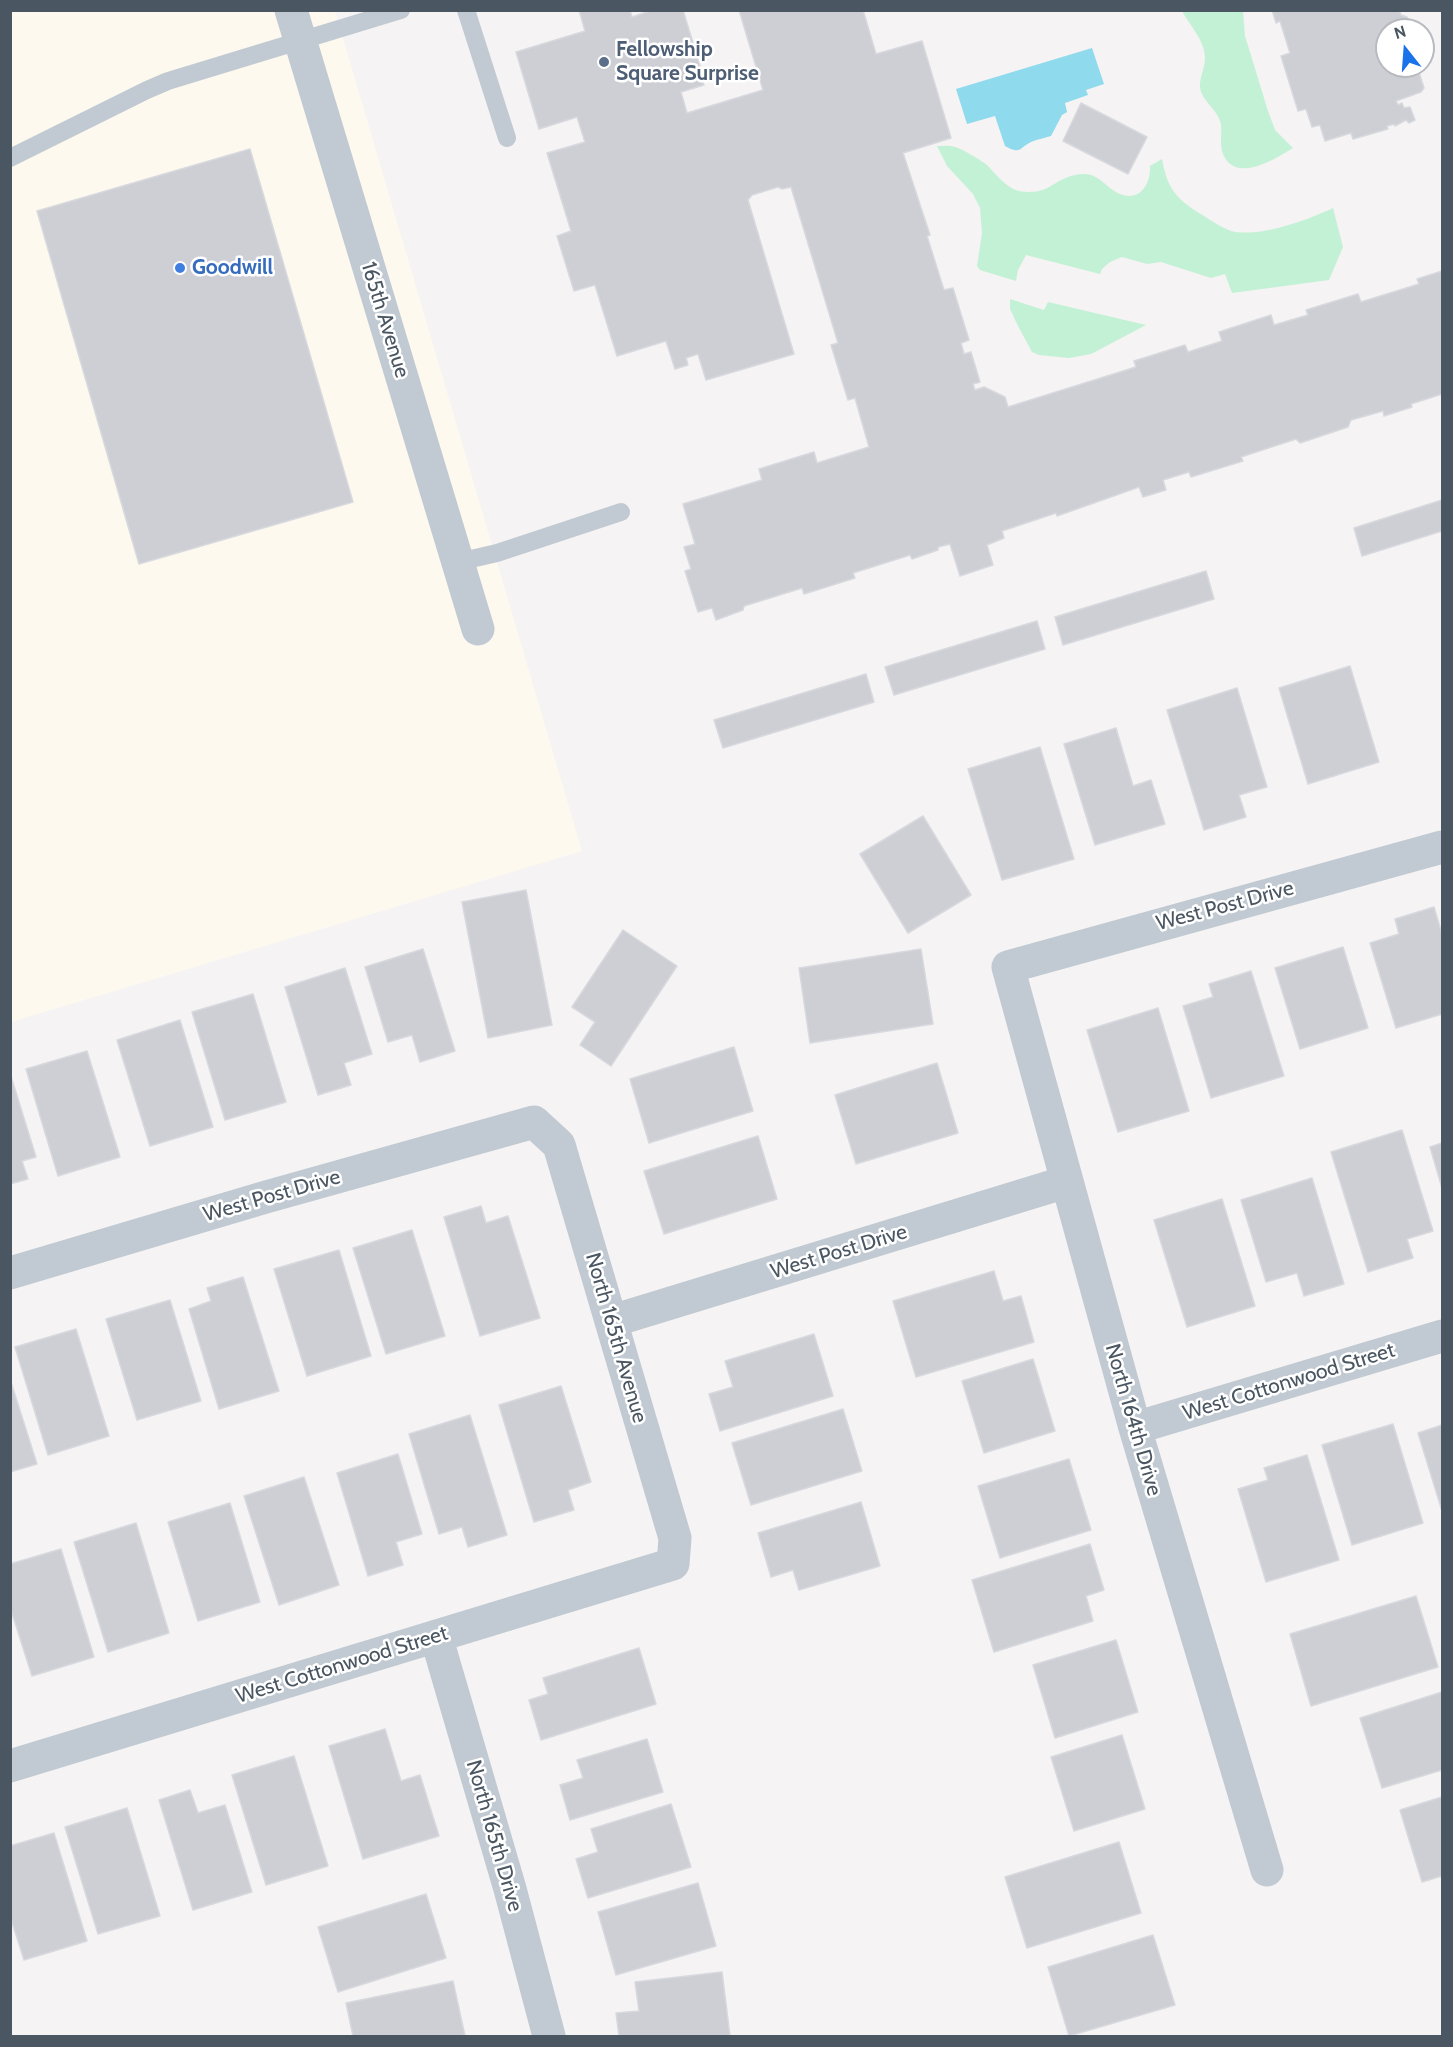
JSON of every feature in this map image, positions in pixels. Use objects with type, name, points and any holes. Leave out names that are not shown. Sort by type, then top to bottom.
[{"type":"street","name":"165th Avenue","points":[[291,10],[478,629]]},
{"type":"street","name":"West Post Drive","points":[[1008,967],[1443,847]]},
{"type":"street","name":"North 164th Drive","points":[[1008,967],[1135,1428],[1267,1870]]},
{"type":"street","name":"West Post Drive","points":[[10,1273],[266,1197],[534,1122]]},
{"type":"street","name":"North 165th Avenue","points":[[534,1122],[559,1145],[675,1538],[673,1564]]},
{"type":"street","name":"West Post Drive","points":[[612,1321],[1066,1182]]},
{"type":"street","name":"West Cottonwood Street","points":[[1135,1428],[1443,1336]]},
{"type":"street","name":"West Cottonwood Street","points":[[10,1766],[673,1564]]},
{"type":"street","name":"North 165th Drive","points":[[436,1636],[510,1889],[549,2037]]},
{"type":"lane","points":[[10,158],[158,86],[195,72],[301,42],[401,10]]},
{"type":"lane","points":[[466,10],[507,138]]},
{"type":"lane","points":[[458,562],[497,553],[621,512]]},
{"type":"shaded area","points":[[11,11],[335,11],[582,851],[11,1022]]},
{"type":"green space","points":[[1182,11],[1243,11],[1245,36],[1268,111],[1275,130],[1293,148],[1255,167],[1235,167],[1227,161],[1222,151],[1221,124],[1200,88],[1205,60],[1204,50]]},
{"type":"green space","points":[[937,146],[951,146],[962,150],[987,165],[1010,187],[1029,192],[1044,189],[1067,177],[1083,174],[1095,177],[1120,194],[1133,196],[1143,190],[1146,185],[1150,166],[1162,159],[1167,177],[1178,197],[1191,208],[1231,231],[1242,233],[1269,230],[1310,218],[1333,208],[1343,247],[1329,280],[1232,293],[1225,274],[1211,278],[1161,262],[1147,264],[1122,257],[1110,262],[1100,274],[1026,255],[1018,270],[1016,281],[980,270],[977,266],[982,233],[980,208],[973,194],[947,166]]},
{"type":"green space","points":[[1010,299],[1044,310],[1048,302],[1146,325],[1091,354],[1069,358],[1039,355],[1032,352],[1018,326],[1010,309]]},
{"type":"water","points":[[1092,48],[1104,84],[1086,90],[1088,95],[1065,103],[1067,112],[1062,115],[1051,136],[1031,142],[1020,150],[1014,150],[1005,146],[995,116],[967,124],[956,89]]},
{"type":"building","points":[[579,10],[630,10],[632,17],[653,10],[683,10],[704,79],[702,80],[704,85],[681,92],[687,113],[763,90],[739,10],[863,10],[876,54],[922,41],[951,138],[903,153],[930,235],[927,236],[944,290],[953,288],[969,340],[961,343],[964,354],[971,352],[980,382],[973,384],[975,390],[984,387],[1005,397],[1008,407],[1136,367],[1134,361],[1185,345],[1188,352],[1222,341],[1219,332],[1271,315],[1274,325],[1308,315],[1306,310],[1358,294],[1361,302],[1419,284],[1417,279],[1442,271],[1442,394],[1384,416],[1383,411],[1351,420],[1348,427],[1300,443],[1296,439],[1241,457],[1243,461],[1191,477],[1189,472],[1163,480],[1166,490],[1143,497],[1139,487],[1057,516],[1056,513],[1002,531],[1004,538],[987,545],[993,565],[960,576],[950,544],[912,559],[910,555],[853,573],[855,578],[804,594],[802,588],[744,606],[743,610],[716,620],[712,608],[698,612],[685,571],[691,569],[684,547],[695,544],[683,504],[762,480],[759,469],[814,452],[817,463],[869,447],[855,398],[848,400],[831,345],[838,343],[791,187],[782,189],[778,187],[752,195],[748,200],[794,354],[706,380],[698,354],[686,358],[688,365],[675,369],[666,341],[617,356],[595,285],[574,291],[557,236],[571,231],[547,153],[585,142],[577,117],[539,129],[516,52],[585,31]]},
{"type":"building","points":[[1272,10],[1399,10],[1401,15],[1407,18],[1375,18],[1375,78],[1421,78],[1424,88],[1421,92],[1396,101],[1398,105],[1402,103],[1404,108],[1410,107],[1415,120],[1409,123],[1406,120],[1395,126],[1394,124],[1387,126],[1388,129],[1353,139],[1351,133],[1325,141],[1320,125],[1312,127],[1306,109],[1298,111],[1281,56],[1290,53],[1280,21],[1276,23]]},
{"type":"building","points":[[1081,103],[1147,137],[1128,174],[1063,141]]},
{"type":"building","points":[[250,149],[353,502],[139,564],[37,211]]},
{"type":"building","points":[[1442,500],[1442,531],[1362,556],[1354,528]]},
{"type":"building","points":[[1206,571],[1214,599],[1063,645],[1055,617]]},
{"type":"building","points":[[1037,621],[1045,649],[894,695],[885,667]]},
{"type":"building","points":[[1350,666],[1379,762],[1308,784],[1279,688]]},
{"type":"building","points":[[866,674],[874,702],[723,748],[714,720]]},
{"type":"building","points":[[1237,688],[1267,787],[1239,795],[1246,817],[1204,830],[1167,710]]},
{"type":"building","points":[[1116,728],[1133,786],[1151,780],[1165,824],[1095,845],[1064,744]]},
{"type":"building","points":[[1040,747],[1074,859],[1002,880],[968,769]]},
{"type":"building","points":[[923,816],[971,895],[908,933],[860,854]]},
{"type":"building","points":[[526,890],[552,1025],[488,1038],[462,902]]},
{"type":"building","points":[[1434,907],[1442,934],[1442,1014],[1396,1028],[1370,943],[1399,934],[1395,919]]},
{"type":"building","points":[[623,930],[677,966],[611,1066],[580,1045],[595,1022],[572,1007]]},
{"type":"building","points":[[1343,947],[1368,1028],[1300,1049],[1275,968]]},
{"type":"building","points":[[423,949],[455,1051],[420,1062],[412,1035],[388,1042],[365,967]]},
{"type":"building","points":[[921,949],[933,1024],[810,1043],[799,968]]},
{"type":"building","points":[[345,968],[372,1054],[344,1063],[351,1085],[318,1095],[285,987]]},
{"type":"building","points":[[1251,971],[1284,1076],[1211,1098],[1183,1006],[1213,997],[1209,984]]},
{"type":"building","points":[[253,994],[286,1102],[225,1120],[192,1012]]},
{"type":"building","points":[[1158,1008],[1189,1111],[1118,1132],[1087,1030]]},
{"type":"building","points":[[180,1020],[213,1127],[150,1146],[117,1040]]},
{"type":"building","points":[[734,1047],[753,1111],[649,1143],[630,1079]]},
{"type":"building","points":[[87,1051],[120,1157],[58,1176],[26,1069]]},
{"type":"building","points":[[937,1063],[958,1133],[856,1164],[835,1095]]},
{"type":"building","points":[[10,1073],[36,1157],[22,1161],[28,1179],[10,1184]]},
{"type":"building","points":[[1402,1130],[1433,1231],[1407,1239],[1413,1258],[1368,1272],[1331,1152]]},
{"type":"building","points":[[758,1136],[777,1199],[664,1234],[644,1171]]},
{"type":"building","points":[[1442,1143],[1442,1188],[1430,1147]]},
{"type":"building","points":[[1312,1178],[1344,1284],[1304,1296],[1297,1273],[1266,1282],[1241,1200]]},
{"type":"building","points":[[1222,1199],[1255,1306],[1187,1327],[1154,1220]]},
{"type":"building","points":[[481,1206],[486,1223],[508,1216],[540,1318],[480,1336],[444,1217]]},
{"type":"building","points":[[412,1230],[445,1336],[386,1354],[353,1248]]},
{"type":"building","points":[[339,1250],[371,1356],[307,1376],[274,1269]]},
{"type":"building","points":[[994,1271],[1003,1301],[1021,1296],[1034,1342],[916,1377],[893,1301]]},
{"type":"building","points":[[243,1277],[279,1391],[219,1409],[189,1309],[211,1301],[207,1288]]},
{"type":"building","points":[[170,1300],[201,1401],[137,1420],[106,1319]]},
{"type":"building","points":[[76,1329],[109,1436],[48,1455],[15,1347]]},
{"type":"building","points":[[814,1334],[833,1396],[720,1431],[709,1394],[733,1387],[725,1361]]},
{"type":"building","points":[[1033,1359],[1055,1431],[984,1453],[962,1381]]},
{"type":"building","points":[[10,1379],[37,1464],[10,1472]]},
{"type":"building","points":[[561,1386],[591,1482],[568,1490],[574,1510],[534,1522],[499,1405]]},
{"type":"building","points":[[843,1409],[862,1471],[751,1505],[732,1443]]},
{"type":"building","points":[[470,1415],[507,1535],[468,1547],[462,1527],[439,1534],[409,1434]]},
{"type":"building","points":[[1393,1424],[1423,1523],[1352,1545],[1322,1445]]},
{"type":"building","points":[[1442,1425],[1442,1511],[1418,1433]]},
{"type":"building","points":[[398,1454],[422,1534],[396,1542],[403,1565],[368,1576],[337,1473]]},
{"type":"building","points":[[1307,1455],[1339,1560],[1266,1582],[1238,1489],[1268,1480],[1264,1468]]},
{"type":"building","points":[[1069,1459],[1091,1530],[1000,1558],[978,1486]]},
{"type":"building","points":[[304,1477],[339,1585],[279,1605],[244,1496]]},
{"type":"building","points":[[861,1502],[880,1566],[799,1590],[793,1570],[771,1577],[758,1533]]},
{"type":"building","points":[[230,1503],[260,1602],[198,1621],[168,1522]]},
{"type":"building","points":[[136,1523],[169,1633],[108,1652],[74,1542]]},
{"type":"building","points":[[1090,1544],[1104,1590],[1086,1596],[1093,1621],[994,1652],[972,1580]]},
{"type":"building","points":[[61,1549],[94,1657],[32,1676],[10,1607],[10,1564]]},
{"type":"building","points":[[1416,1596],[1438,1667],[1311,1706],[1290,1634]]},
{"type":"building","points":[[1116,1640],[1138,1712],[1055,1738],[1033,1665]]},
{"type":"building","points":[[639,1648],[656,1704],[541,1740],[529,1700],[548,1694],[543,1678]]},
{"type":"building","points":[[1442,1692],[1442,1770],[1382,1788],[1360,1718]]},
{"type":"building","points":[[385,1729],[401,1781],[420,1775],[439,1836],[363,1859],[329,1746]]},
{"type":"building","points":[[1122,1735],[1145,1809],[1074,1831],[1051,1757]]},
{"type":"building","points":[[647,1739],[663,1792],[570,1820],[560,1785],[583,1778],[577,1760]]},
{"type":"building","points":[[294,1756],[328,1866],[266,1885],[232,1775]]},
{"type":"building","points":[[190,1790],[198,1813],[225,1805],[252,1892],[193,1910],[159,1800]]},
{"type":"building","points":[[1442,1797],[1442,1876],[1422,1882],[1400,1810]]},
{"type":"building","points":[[671,1804],[691,1867],[588,1898],[576,1859],[598,1852],[591,1829]]},
{"type":"building","points":[[127,1808],[160,1916],[98,1934],[65,1827]]},
{"type":"building","points":[[54,1833],[87,1941],[24,1960],[10,1916],[10,1846]]},
{"type":"building","points":[[1119,1842],[1141,1913],[1027,1948],[1005,1877]]},
{"type":"building","points":[[698,1883],[716,1946],[616,1975],[598,1912]]},
{"type":"building","points":[[426,1894],[446,1958],[338,1992],[318,1927]]},
{"type":"building","points":[[1153,1935],[1175,2005],[1069,2036],[1048,1967]]},
{"type":"building","points":[[722,1972],[730,2036],[619,2036],[616,2013],[639,2011],[635,1982]]},
{"type":"building","points":[[453,1981],[465,2036],[353,2036],[346,2003]]},
{"type":"place","name":"Fellowship Square Surprise","points":[[604,62]]},
{"type":"place","name":"Goodwill","points":[[180,268]]}]
